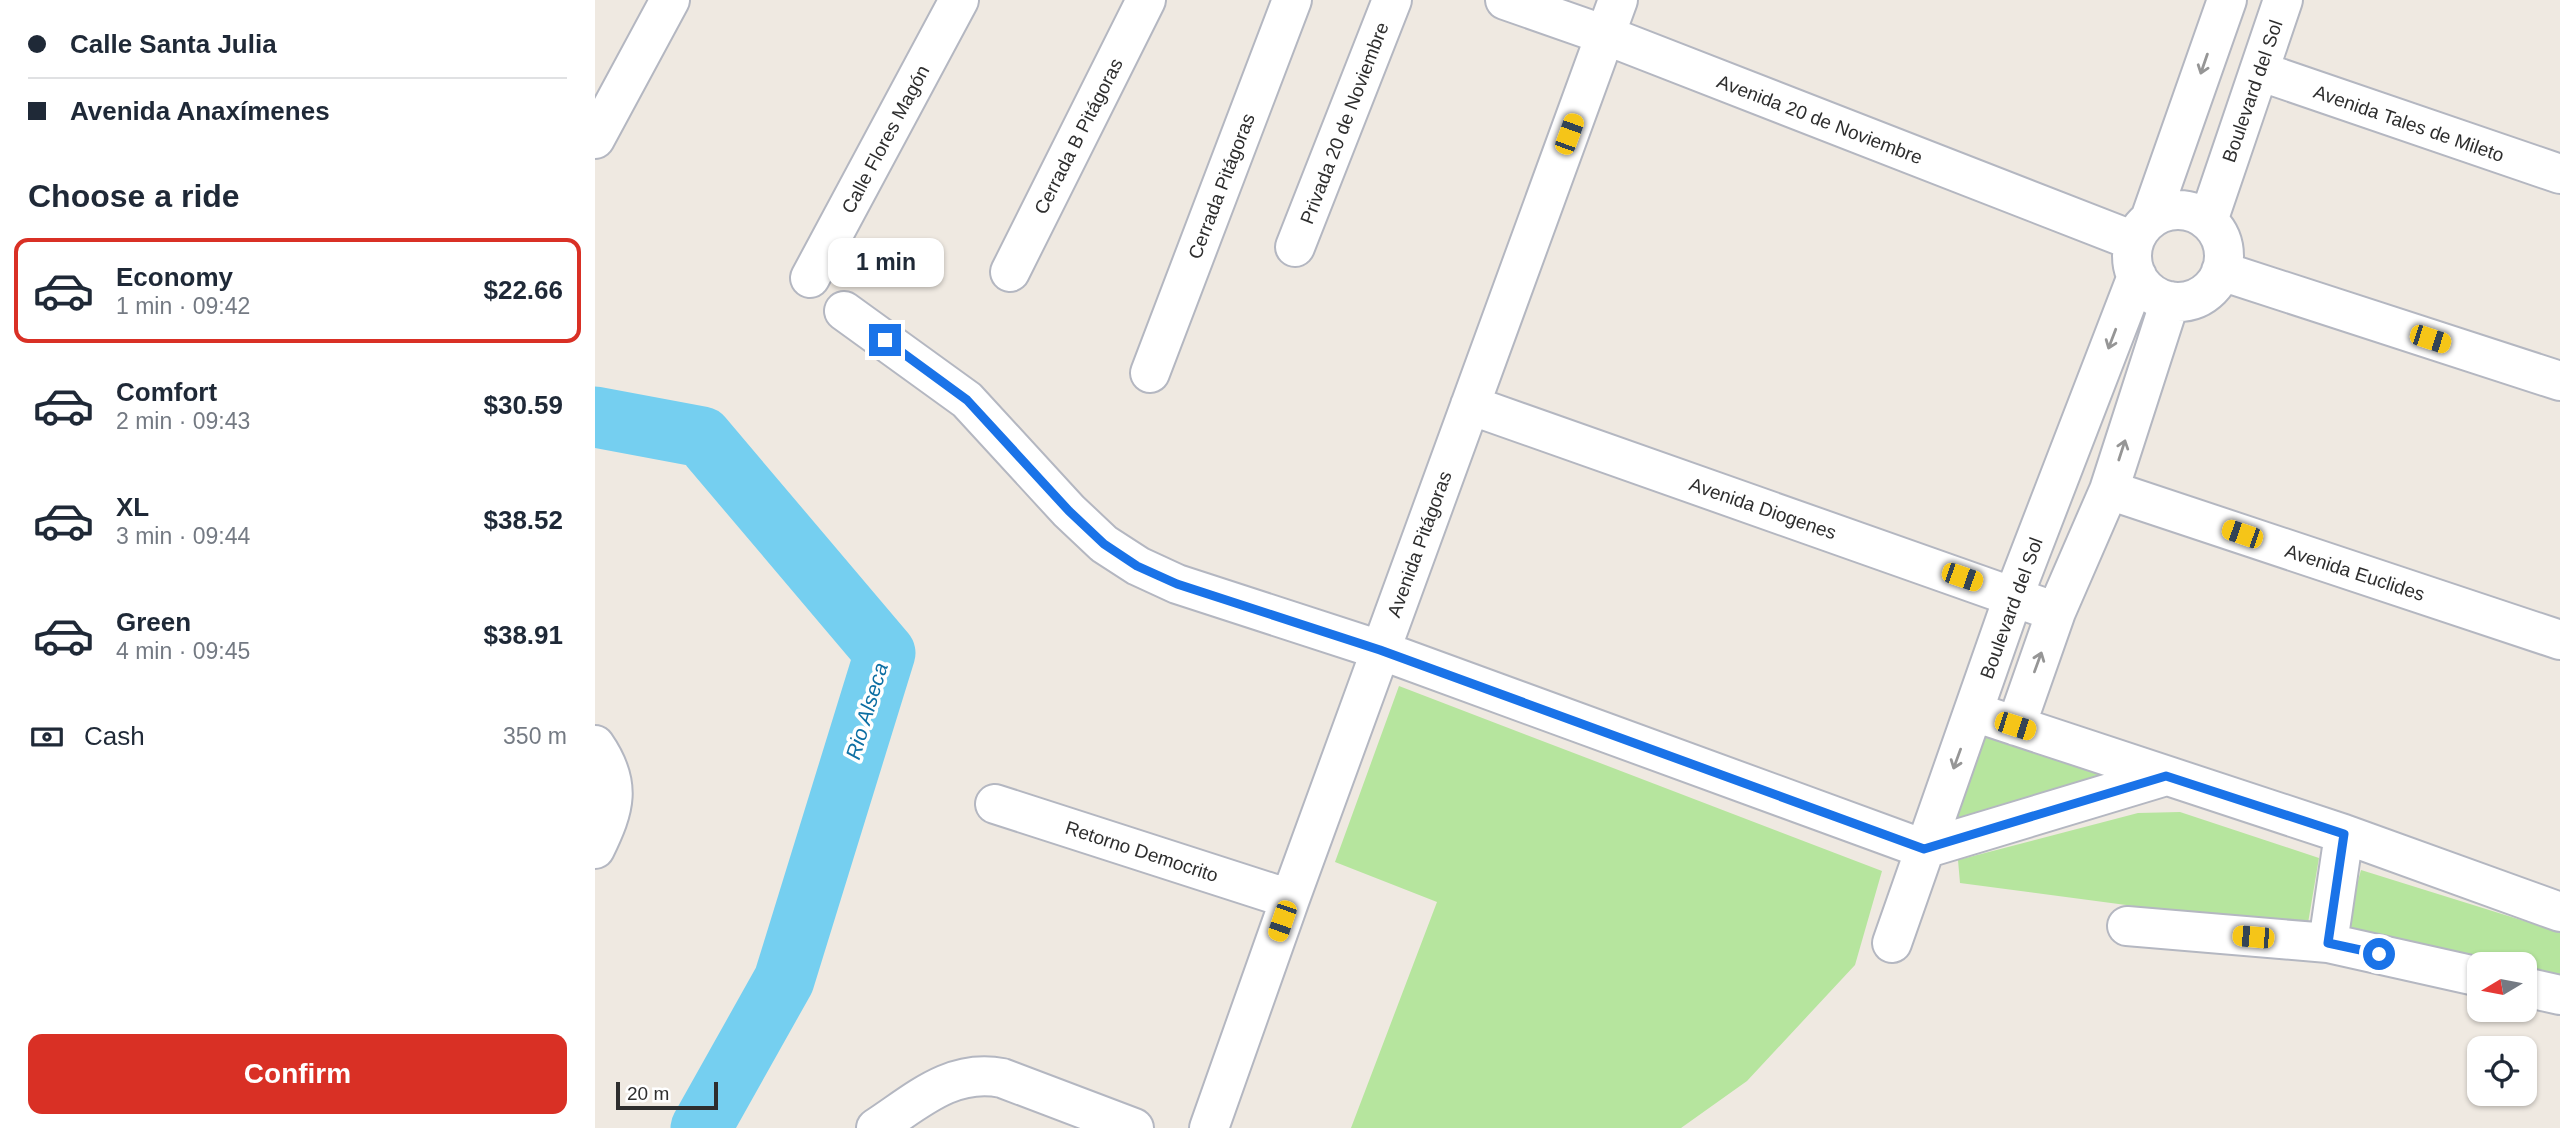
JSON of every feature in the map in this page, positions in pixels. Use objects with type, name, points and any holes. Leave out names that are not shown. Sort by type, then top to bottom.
[{"type":"street","points":[[595,139],[670,0]]},
{"type":"street","name":"Calle Flores Magón","points":[[810,278],[959,0]]},
{"type":"street","name":"Cerrada B Pitágoras","points":[[1010,272],[1146,0]]},
{"type":"street","name":"Cerrada Pitágoras","points":[[1150,373],[1292,0]]},
{"type":"street","name":"Privada 20 de Noviembre","points":[[1295,247],[1392,0]]},
{"type":"street","name":"Avenida 20 de Noviembre","points":[[1505,0],[1605,35],[2140,245]]},
{"type":"street","name":"Avenida Pitágoras","points":[[1209,1128],[1290,898],[1618,0]]},
{"type":"street","name":"Boulevard del Sol","points":[[1892,943],[2227,0]]},
{"type":"street","name":"Boulevard del Sol","points":[[2208,221],[2283,0]]},
{"type":"street","name":"Avenida Tales de Mileto","points":[[2259,71],[2560,174]]},
{"type":"street","points":[[2163,212],[2194,212],[2208,221],[2219,235],[2224,253],[2221,271],[2215,282],[2196,298],[2170,301],[2151,292],[2140,245],[2163,212]]},
{"type":"street","points":[[2221,271],[2560,381]]},
{"type":"street","points":[[2015,726],[2056,612],[2109,490],[2170,301]]},
{"type":"street","points":[[844,311],[967,400],[1069,511],[1104,544],[1137,566],[1177,584],[1380,650],[1924,849],[2166,776]]},
{"type":"street","name":"Avenida Diogenes","points":[[1470,405],[2056,612]]},
{"type":"street","name":"Avenida Euclides","points":[[2109,490],[2560,640]]},
{"type":"street","points":[[1973,712],[2344,834],[2560,912]]},
{"type":"street","points":[[595,745],[608,764],[615,796],[595,849]]},
{"type":"street","name":"Retorno Democrito","points":[[995,804],[1290,898]]},
{"type":"street","points":[[2328,943],[2344,834]]},
{"type":"street","points":[[2127,926],[2328,943],[2467,974]]},
{"type":"street","points":[[2537,990],[2560,995]]},
{"type":"street","points":[[876,1128],[946,1083],[964,1076],[983,1074],[1002,1078],[1134,1128]]},
{"type":"green space","points":[[1399,686],[1882,871],[1855,965],[1747,1081],[1681,1128],[1351,1128],[1437,902],[1335,862]]},
{"type":"green space","points":[[1984,735],[2115,772],[1956,819]]},
{"type":"green space","points":[[2180,812],[2319,858],[2307,929],[1960,883],[1958,860],[2138,813]]},
{"type":"green space","points":[[2361,870],[2560,932],[2560,976],[2537,971],[2537,952],[2467,952],[2467,955],[2345,928]]},
{"type":"waterway","name":"Rio Alseca","points":[[595,417],[702,437],[885,653],[784,980],[701,1128]]},
{"type":"route","points":[[885,340],[967,400],[1069,511],[1104,544],[1137,566],[1177,584],[1380,650],[1924,849],[2166,776],[2344,834],[2328,943],[2379,954]]}]
